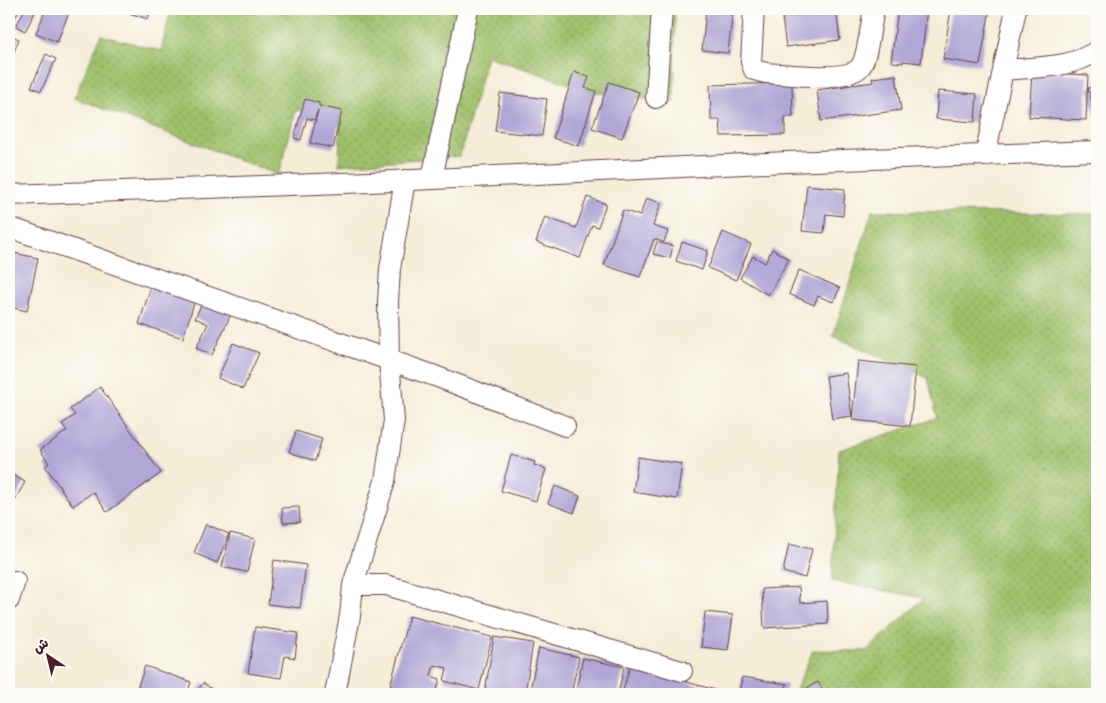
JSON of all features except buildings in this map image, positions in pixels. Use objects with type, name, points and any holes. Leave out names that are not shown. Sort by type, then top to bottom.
[{"type":"street","points":[[432,178],[468,9]]},
{"type":"street","points":[[656,98],[662,9]]},
{"type":"street","points":[[754,9],[751,51],[752,68],[757,72],[824,76],[850,74],[860,67],[866,50],[874,9]]},
{"type":"street","points":[[985,156],[1016,9]]},
{"type":"street","points":[[1003,70],[1060,66],[1088,57],[1097,51]]},
{"type":"street","points":[[9,195],[1097,151]]},
{"type":"street","points":[[334,694],[350,616],[352,585],[385,480],[394,420],[389,360],[388,302],[390,269],[405,180]]},
{"type":"street","points":[[14,229],[435,376],[565,426]]},
{"type":"street","points":[[9,600],[15,581]]},
{"type":"street","points":[[352,585],[386,585],[682,671]]},
{"type":"green space","points":[[171,9],[675,9],[674,103],[593,92],[487,56],[460,156],[339,165],[340,119],[296,110],[279,175],[74,98],[101,35],[161,51]]},
{"type":"green space","points":[[872,211],[1097,214],[1097,694],[857,694],[857,687],[794,694],[813,650],[866,651],[924,598],[832,581],[839,450],[937,418],[928,378],[833,336]]}]
